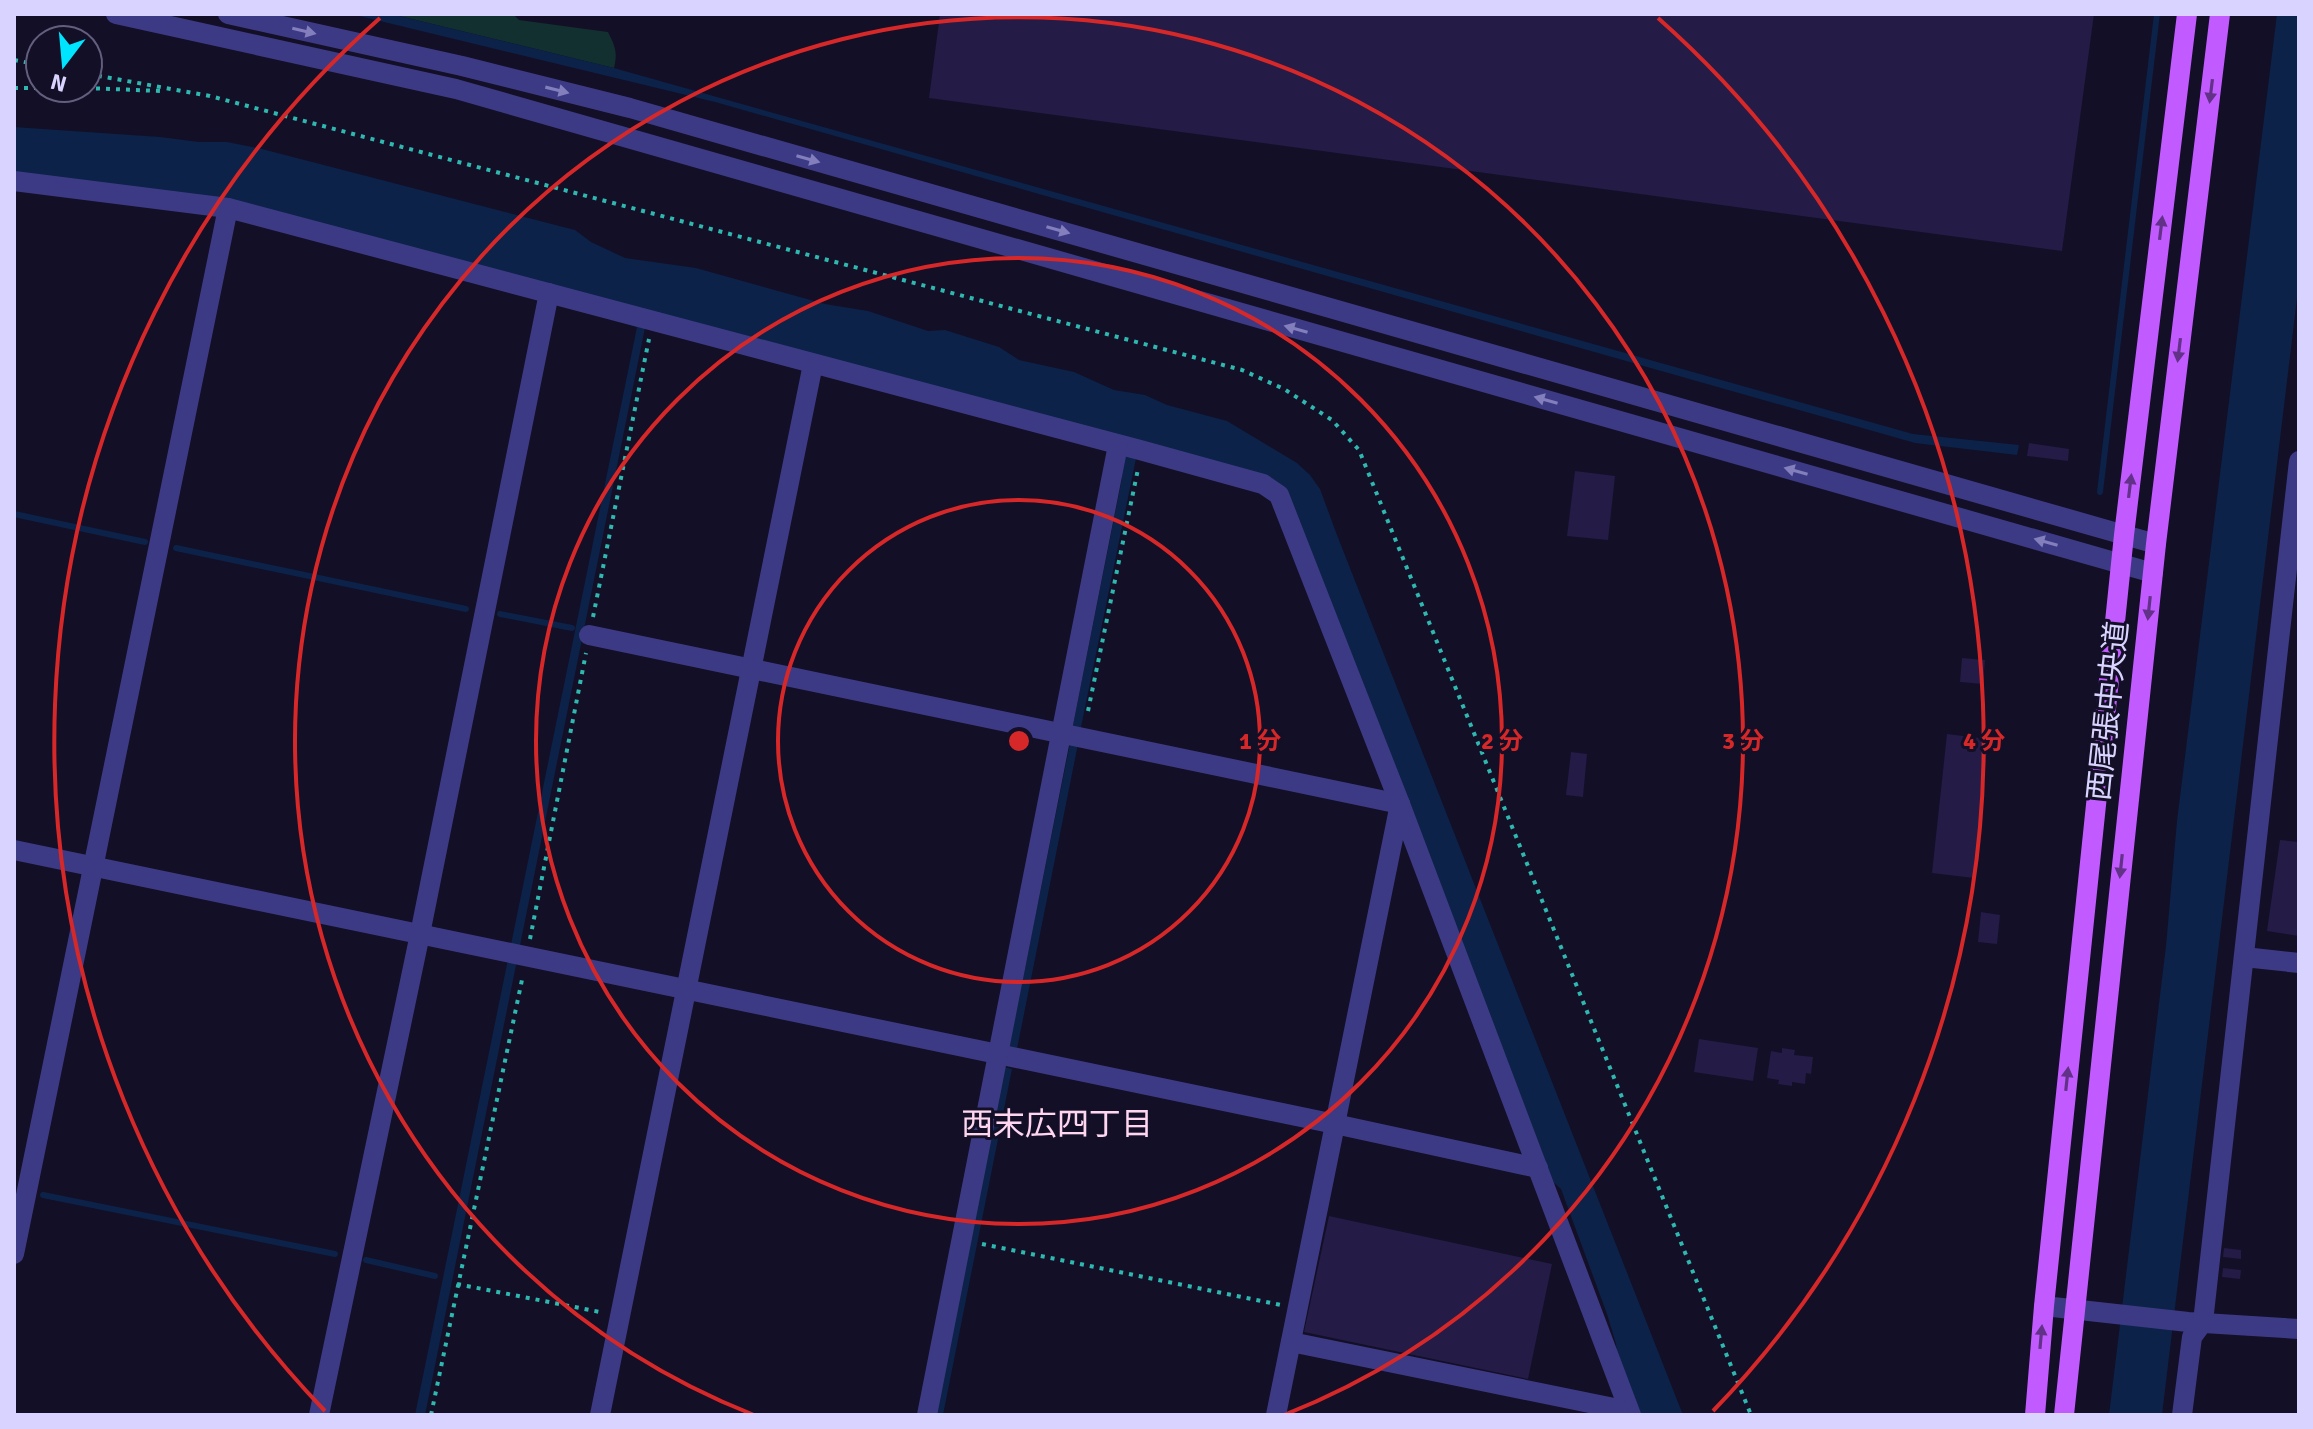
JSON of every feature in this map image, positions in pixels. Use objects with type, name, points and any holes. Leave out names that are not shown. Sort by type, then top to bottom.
[{"type":"main road","name":"西尾張中央道","points":[[2035,1415],[2124,535],[2187,14]]},
{"type":"main road","name":"西尾張中央道","points":[[2064,1415],[2156,544],[2220,14]]},
{"type":"street","points":[[116,14],[456,89],[2153,573]]},
{"type":"street","points":[[228,14],[462,66],[630,108],[2156,544]]},
{"type":"street","points":[[14,181],[228,208],[1263,484],[1279,495],[1538,1168],[1622,1408]]},
{"type":"street","points":[[14,1254],[228,208]]},
{"type":"street","points":[[319,1415],[549,293]]},
{"type":"street","points":[[600,1415],[813,364]]},
{"type":"street","points":[[927,1415],[1061,734],[1127,447]]},
{"type":"street","points":[[2182,1415],[2289,621],[2299,461]]},
{"type":"street","points":[[589,635],[1400,804]]},
{"type":"street","points":[[1276,1415],[1400,804]]},
{"type":"street","points":[[14,850],[1538,1168]]},
{"type":"street","points":[[2244,957],[2299,963]]},
{"type":"street","points":[[2044,1306],[2299,1329]]},
{"type":"street","points":[[1291,1342],[1622,1408]]},
{"type":"path","points":[[104,77],[225,100],[1242,370],[1284,389],[1332,420],[1359,450],[1751,1415]]},
{"type":"path","points":[[104,89],[176,91]]},
{"type":"path","points":[[431,1415],[519,955],[589,635],[645,319]]},
{"type":"path","points":[[982,1244],[1298,1308]]},
{"type":"path","points":[[457,1284],[620,1316]]},
{"type":"green space","points":[[391,14],[513,14],[519,20],[608,32],[615,49],[614,68]]},
{"type":"water","points":[[351,14],[391,14],[614,68],[1913,434],[2019,445],[2017,455],[1915,443],[715,102]]},
{"type":"water","points":[[2277,14],[2299,14],[2299,282],[2162,1415],[2109,1415],[2166,946],[2177,821]]},
{"type":"water","points":[[14,127],[227,142],[575,230],[591,242],[625,258],[696,268],[825,304],[868,311],[928,331],[945,330],[999,347],[1019,360],[1074,372],[1114,390],[1145,395],[1167,405],[1227,421],[1297,463],[1320,489],[1683,1415],[1637,1415],[1618,1362],[1607,1314],[1561,1189],[1552,1181],[1287,495],[1139,444],[1080,732],[1072,730],[1122,478],[1117,476],[1125,440],[648,313],[425,1415],[415,1415],[637,327],[248,204],[14,172]]},
{"type":"water","points":[[1070,743],[1078,744],[1017,1049],[1009,1048]]},
{"type":"water","points":[[1004,1067],[1012,1069],[943,1415],[934,1415]]},
{"type":"building","points":[[940,14],[2094,14],[2062,251],[929,98]]},
{"type":"building","points":[[2029,443],[2069,449],[2068,461],[2027,456]]},
{"type":"building","points":[[1575,471],[1615,476],[1608,540],[1567,536]]},
{"type":"building","points":[[1962,658],[1985,660],[1983,684],[1960,682]]},
{"type":"building","points":[[1947,734],[1988,739],[1974,878],[1932,873]]},
{"type":"building","points":[[1571,752],[1587,754],[1583,797],[1566,795]]},
{"type":"building","points":[[2280,840],[2299,842],[2299,936],[2267,931]]},
{"type":"building","points":[[1981,912],[2000,915],[1997,944],[1978,942]]},
{"type":"building","points":[[1699,1039],[1758,1048],[1753,1081],[1694,1072]]},
{"type":"building","points":[[1782,1048],[1795,1050],[1794,1055],[1813,1057],[1811,1074],[1806,1073],[1805,1084],[1778,1084],[1779,1080],[1767,1078],[1771,1051],[1782,1053]]},
{"type":"building","points":[[1329,1216],[1552,1264],[1528,1379],[1304,1332]]},
{"type":"building","points":[[2224,1248],[2241,1250],[2241,1259],[2223,1257]]},
{"type":"building","points":[[2223,1268],[2241,1270],[2240,1279],[2222,1277]]},
{"type":"waterway","points":[[2100,492],[2157,14]]},
{"type":"waterway","points":[[14,514],[145,542]]},
{"type":"waterway","points":[[176,548],[466,609]]},
{"type":"waterway","points":[[500,614],[572,628]]},
{"type":"waterway","points":[[43,1195],[335,1254]]},
{"type":"waterway","points":[[366,1260],[435,1276]]},
{"type":"district","name":"西末広四丁目","points":[[1057,1124]]}]
